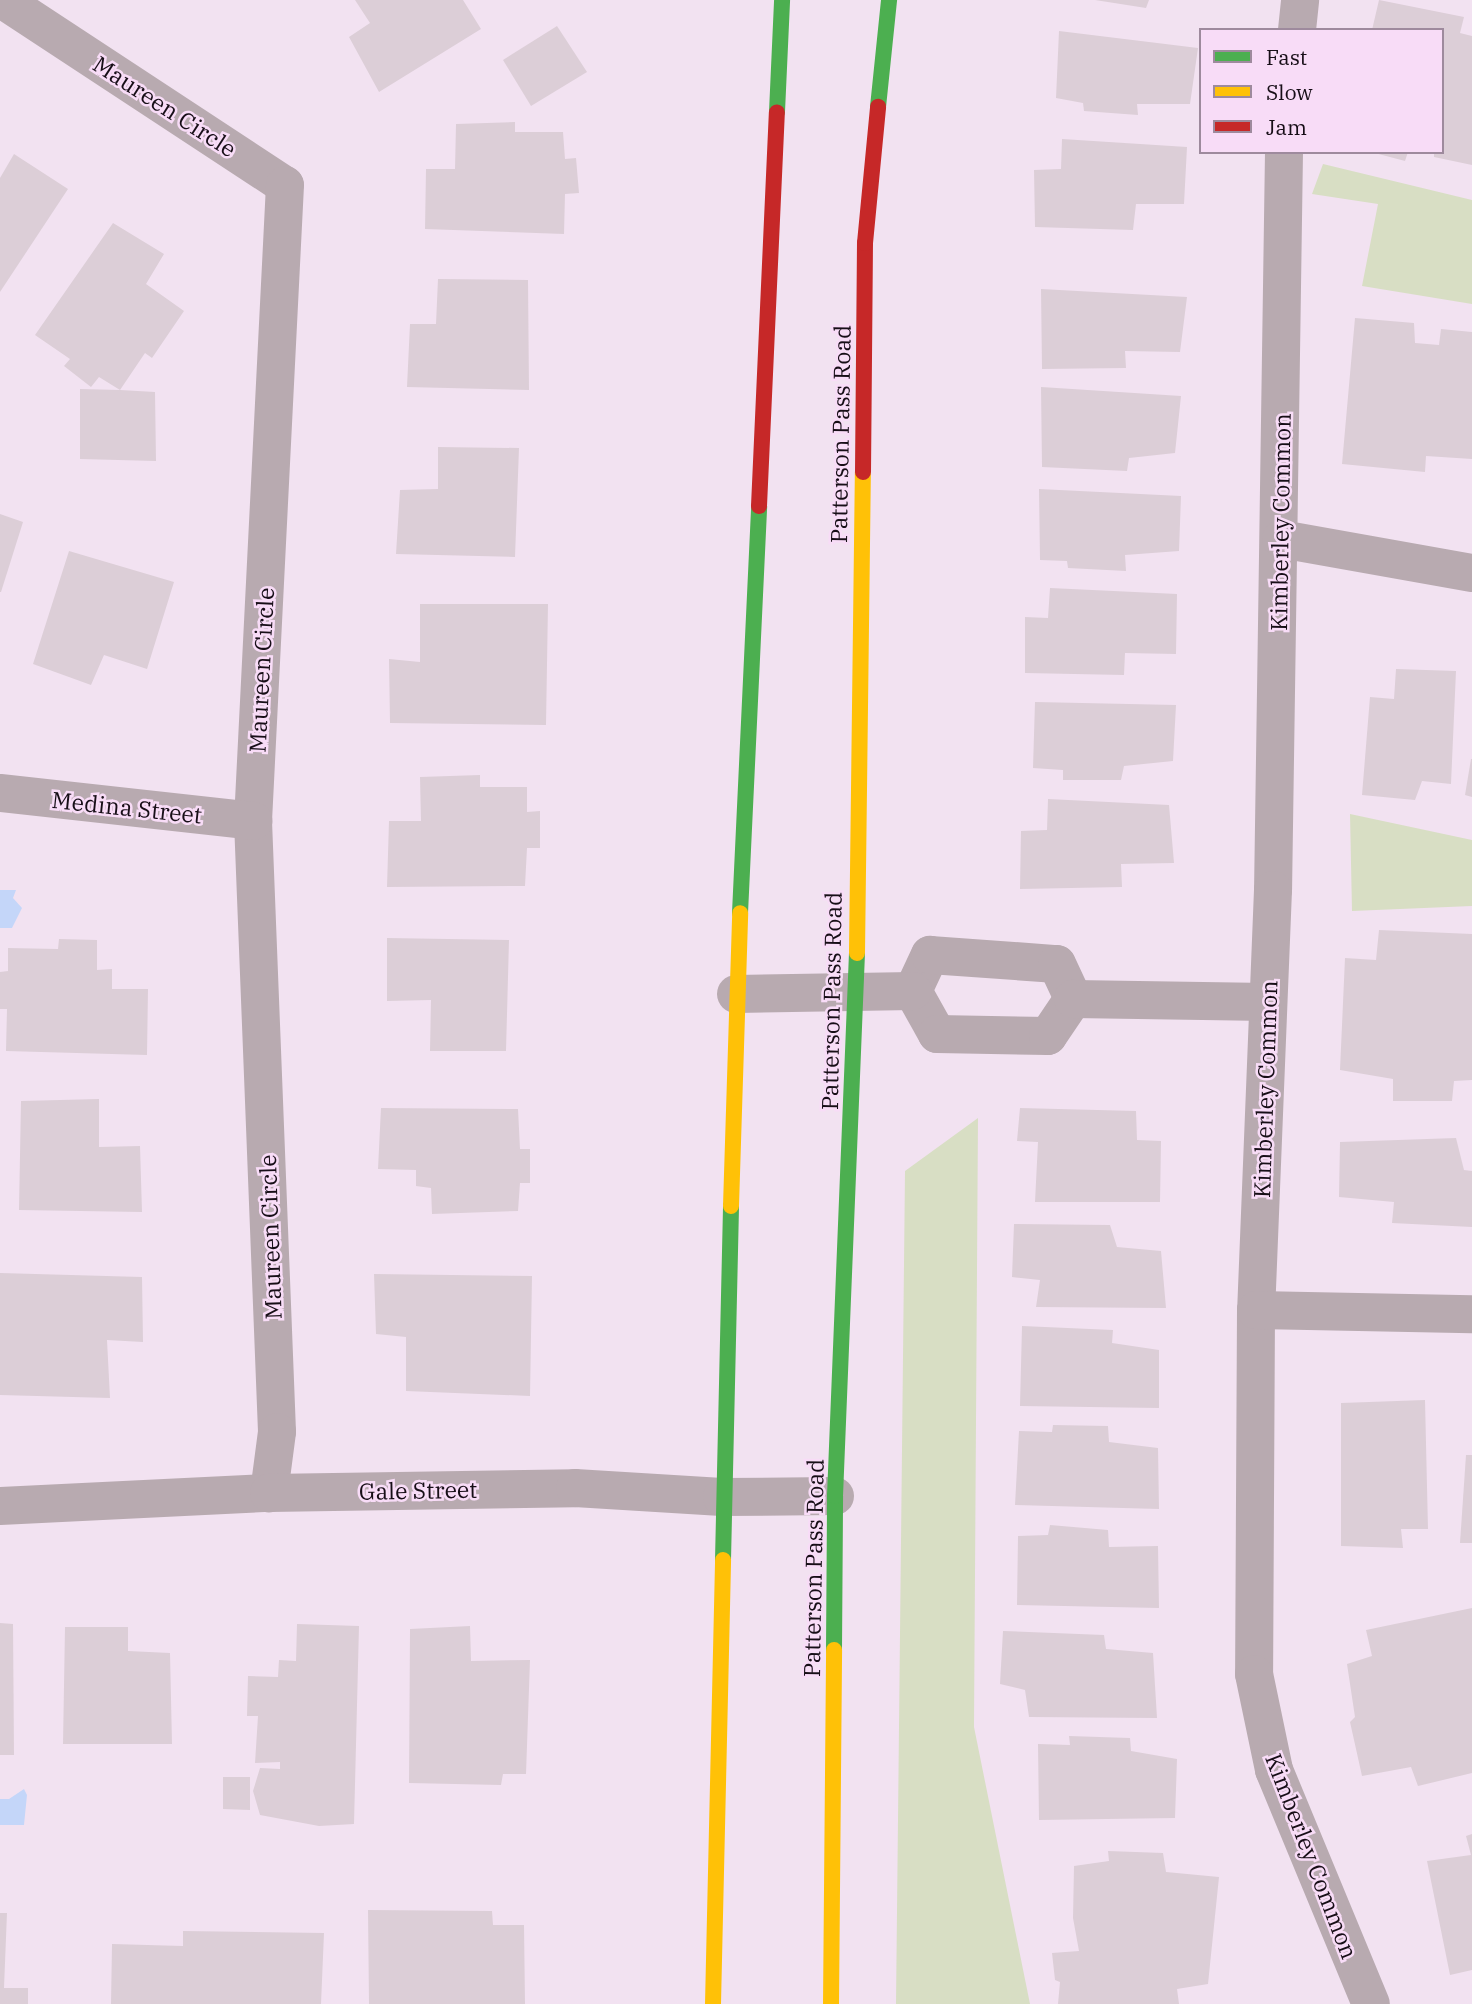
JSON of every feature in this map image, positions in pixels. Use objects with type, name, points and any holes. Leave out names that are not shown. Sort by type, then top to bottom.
[{"type":"main road","points":[[713,2004],[722,1497],[736,994],[782,0]]},
{"type":"main road","name":"Patterson Pass Road","points":[[831,2004],[835,1496],[857,990],[865,243],[889,0]]},
{"type":"street","name":"Maureen Circle","points":[[2,0],[285,185],[253,821],[277,1432],[269,1493]]},
{"type":"street","points":[[1297,28],[1300,0]]},
{"type":"street","name":"Kimberley Common","points":[[1284,154],[1281,539],[1256,1310],[1254,1674],[1274,1770],[1371,2004]]},
{"type":"street","points":[[1281,539],[1472,573]]},
{"type":"street","name":"Medina Street","points":[[0,793],[253,821]]},
{"type":"street","points":[[913,991],[930,956],[1057,964],[1073,999]]},
{"type":"street","points":[[736,994],[913,991]]},
{"type":"street","points":[[913,991],[937,1034],[1048,1036],[1073,999]]},
{"type":"street","points":[[1073,999],[1268,1002]]},
{"type":"street","points":[[1256,1310],[1472,1314]]},
{"type":"street","name":"Gale Street","points":[[0,1506],[269,1493],[575,1488],[722,1497],[835,1496]]},
{"type":"green space","points":[[1323,164],[1472,200],[1472,304],[1362,286],[1378,204],[1312,194]]},
{"type":"green space","points":[[1350,814],[1472,840],[1472,906],[1352,911]]},
{"type":"green space","points":[[978,1118],[974,1727],[1030,2004],[896,2004],[905,1171]]},
{"type":"water","points":[[0,890],[16,890],[13,898],[22,908],[12,928],[0,928]]},
{"type":"water","points":[[24,1789],[27,1795],[24,1825],[0,1825],[0,1799],[9,1799]]},
{"type":"building","points":[[355,0],[463,0],[481,29],[379,92],[349,37],[370,23]]},
{"type":"building","points":[[1095,0],[1149,0],[1146,8]]},
{"type":"building","points":[[1379,0],[1464,17],[1460,33],[1472,36],[1472,165],[1434,157],[1434,154],[1444,154],[1444,28],[1372,28]]},
{"type":"building","points":[[557,26],[587,72],[531,106],[503,60]]},
{"type":"building","points":[[1059,31],[1198,48],[1190,104],[1137,104],[1138,115],[1084,111],[1083,103],[1056,98]]},
{"type":"building","points":[[515,122],[515,132],[563,132],[565,159],[576,158],[579,193],[565,194],[564,234],[425,229],[426,169],[455,169],[456,124]]},
{"type":"building","points":[[1062,139],[1187,147],[1184,204],[1136,204],[1133,230],[1035,227],[1034,170],[1061,169]]},
{"type":"building","points":[[14,154],[68,189],[0,292],[0,178]]},
{"type":"building","points":[[1379,154],[1407,154],[1405,161]]},
{"type":"building","points":[[113,223],[164,254],[146,284],[184,311],[152,358],[145,353],[120,390],[99,377],[91,387],[64,366],[70,359],[35,335]]},
{"type":"building","points":[[438,279],[528,280],[529,390],[407,387],[410,324],[436,324]]},
{"type":"building","points":[[1041,289],[1187,297],[1180,352],[1125,351],[1126,368],[1042,369]]},
{"type":"building","points":[[1355,318],[1414,323],[1415,343],[1439,345],[1441,329],[1472,332],[1472,459],[1426,456],[1425,472],[1342,464]]},
{"type":"building","points":[[1041,387],[1181,396],[1175,453],[1129,458],[1127,471],[1042,467]]},
{"type":"building","points":[[80,389],[155,392],[156,461],[80,459]]},
{"type":"building","points":[[438,447],[519,448],[515,557],[396,554],[400,490],[438,489]]},
{"type":"building","points":[[1039,489],[1181,496],[1179,551],[1125,555],[1126,571],[1068,568],[1067,561],[1040,560]]},
{"type":"building","points":[[0,514],[23,522],[1,592],[0,592]]},
{"type":"building","points":[[69,551],[174,582],[147,669],[104,655],[91,685],[33,664]]},
{"type":"building","points":[[1050,588],[1177,594],[1176,654],[1125,653],[1124,675],[1025,673],[1025,617],[1048,618]]},
{"type":"building","points":[[420,604],[548,604],[546,725],[390,723],[389,659],[420,662]]},
{"type":"building","points":[[1396,669],[1456,671],[1451,784],[1422,781],[1415,800],[1362,795],[1370,697],[1394,699]]},
{"type":"building","points":[[1035,702],[1176,705],[1173,761],[1124,766],[1121,780],[1063,780],[1063,770],[1033,768]]},
{"type":"building","points":[[1472,759],[1472,797],[1465,795]]},
{"type":"building","points":[[480,775],[480,787],[527,787],[527,812],[540,811],[540,848],[527,848],[525,886],[387,887],[389,821],[421,821],[420,777]]},
{"type":"building","points":[[1048,799],[1169,805],[1174,863],[1121,864],[1122,887],[1020,889],[1021,831],[1047,830]]},
{"type":"building","points":[[1379,930],[1472,934],[1472,1080],[1454,1081],[1452,1101],[1393,1101],[1393,1079],[1340,1070],[1345,958],[1376,960]]},
{"type":"building","points":[[387,938],[509,940],[506,1051],[430,1051],[431,1000],[387,1001]]},
{"type":"building","points":[[59,939],[97,940],[97,970],[112,969],[112,989],[148,989],[147,1055],[6,1051],[7,1009],[0,1009],[0,972],[8,971],[8,948],[58,949]]},
{"type":"building","points":[[99,1099],[99,1147],[140,1146],[142,1212],[19,1210],[21,1101]]},
{"type":"building","points":[[381,1108],[518,1109],[520,1149],[530,1149],[530,1183],[520,1183],[518,1211],[432,1214],[431,1188],[416,1186],[416,1170],[378,1169]]},
{"type":"building","points":[[1020,1108],[1136,1111],[1137,1140],[1161,1141],[1160,1202],[1035,1202],[1038,1142],[1017,1141]]},
{"type":"building","points":[[1456,1138],[1464,1170],[1472,1171],[1472,1227],[1392,1223],[1394,1202],[1339,1197],[1340,1142]]},
{"type":"building","points":[[1014,1224],[1110,1225],[1117,1247],[1161,1251],[1166,1308],[1036,1307],[1040,1280],[1012,1277]]},
{"type":"building","points":[[0,1273],[142,1277],[143,1342],[107,1340],[110,1398],[0,1395]]},
{"type":"building","points":[[374,1274],[532,1276],[530,1396],[406,1391],[406,1337],[376,1334]]},
{"type":"building","points":[[1022,1326],[1113,1330],[1112,1343],[1159,1350],[1159,1408],[1020,1406]]},
{"type":"building","points":[[1425,1400],[1428,1529],[1401,1529],[1403,1548],[1341,1546],[1341,1403]]},
{"type":"building","points":[[1053,1425],[1108,1426],[1109,1442],[1158,1448],[1159,1509],[1015,1505],[1019,1431],[1052,1432]]},
{"type":"building","points":[[1466,1455],[1472,1455],[1472,1543],[1460,1543]]},
{"type":"building","points":[[1050,1525],[1108,1530],[1109,1547],[1158,1546],[1159,1608],[1017,1605],[1018,1536],[1048,1535]]},
{"type":"building","points":[[1472,1608],[1472,1773],[1418,1786],[1411,1767],[1362,1776],[1350,1722],[1355,1717],[1347,1664],[1372,1656],[1366,1630]]},
{"type":"building","points":[[0,1623],[13,1624],[14,1755],[0,1755]]},
{"type":"building","points":[[297,1624],[359,1626],[354,1824],[319,1826],[260,1815],[253,1791],[260,1768],[280,1769],[280,1762],[255,1763],[258,1716],[247,1716],[248,1676],[278,1677],[279,1660],[296,1661]]},
{"type":"building","points":[[470,1626],[471,1661],[530,1660],[526,1774],[503,1774],[501,1785],[409,1783],[410,1629]]},
{"type":"building","points":[[65,1627],[128,1627],[128,1651],[170,1653],[172,1744],[63,1744]]},
{"type":"building","points":[[1003,1631],[1104,1635],[1106,1649],[1153,1653],[1157,1718],[1029,1717],[1025,1690],[1000,1684]]},
{"type":"building","points":[[1069,1736],[1130,1738],[1131,1751],[1177,1759],[1175,1818],[1039,1820],[1038,1744],[1070,1745]]},
{"type":"building","points":[[223,1777],[250,1777],[250,1810],[223,1809]]},
{"type":"building","points":[[1472,1834],[1472,1970],[1450,1975],[1427,1861],[1471,1855],[1466,1836]]},
{"type":"building","points":[[1108,1851],[1163,1853],[1166,1872],[1219,1877],[1208,1984],[1177,1989],[1179,2004],[1058,2004],[1060,1982],[1055,1980],[1052,1953],[1079,1951],[1073,1918],[1074,1866],[1109,1861]]},
{"type":"building","points":[[368,1910],[492,1911],[493,1925],[524,1925],[525,2004],[369,2004]]},
{"type":"building","points":[[0,1913],[7,1913],[4,1988],[28,1988],[28,2004],[0,2004]]},
{"type":"building","points":[[183,1931],[324,1933],[321,2004],[111,2004],[112,1944],[183,1946]]},
{"type":"traffic: fast","points":[[777,112],[782,0]]},
{"type":"traffic: fast","points":[[878,107],[889,0]]},
{"type":"traffic: fast","points":[[740,913],[759,506]]},
{"type":"traffic: fast","points":[[834,1650],[835,1496],[857,953]]},
{"type":"traffic: fast","points":[[723,1560],[731,1206]]},
{"type":"traffic: slow","points":[[857,953],[863,472]]},
{"type":"traffic: slow","points":[[731,1206],[740,913]]},
{"type":"traffic: slow","points":[[713,2004],[723,1560]]},
{"type":"traffic: slow","points":[[831,2004],[834,1650]]},
{"type":"traffic: jam","points":[[863,472],[865,243],[878,107]]},
{"type":"traffic: jam","points":[[759,506],[777,112]]}]
